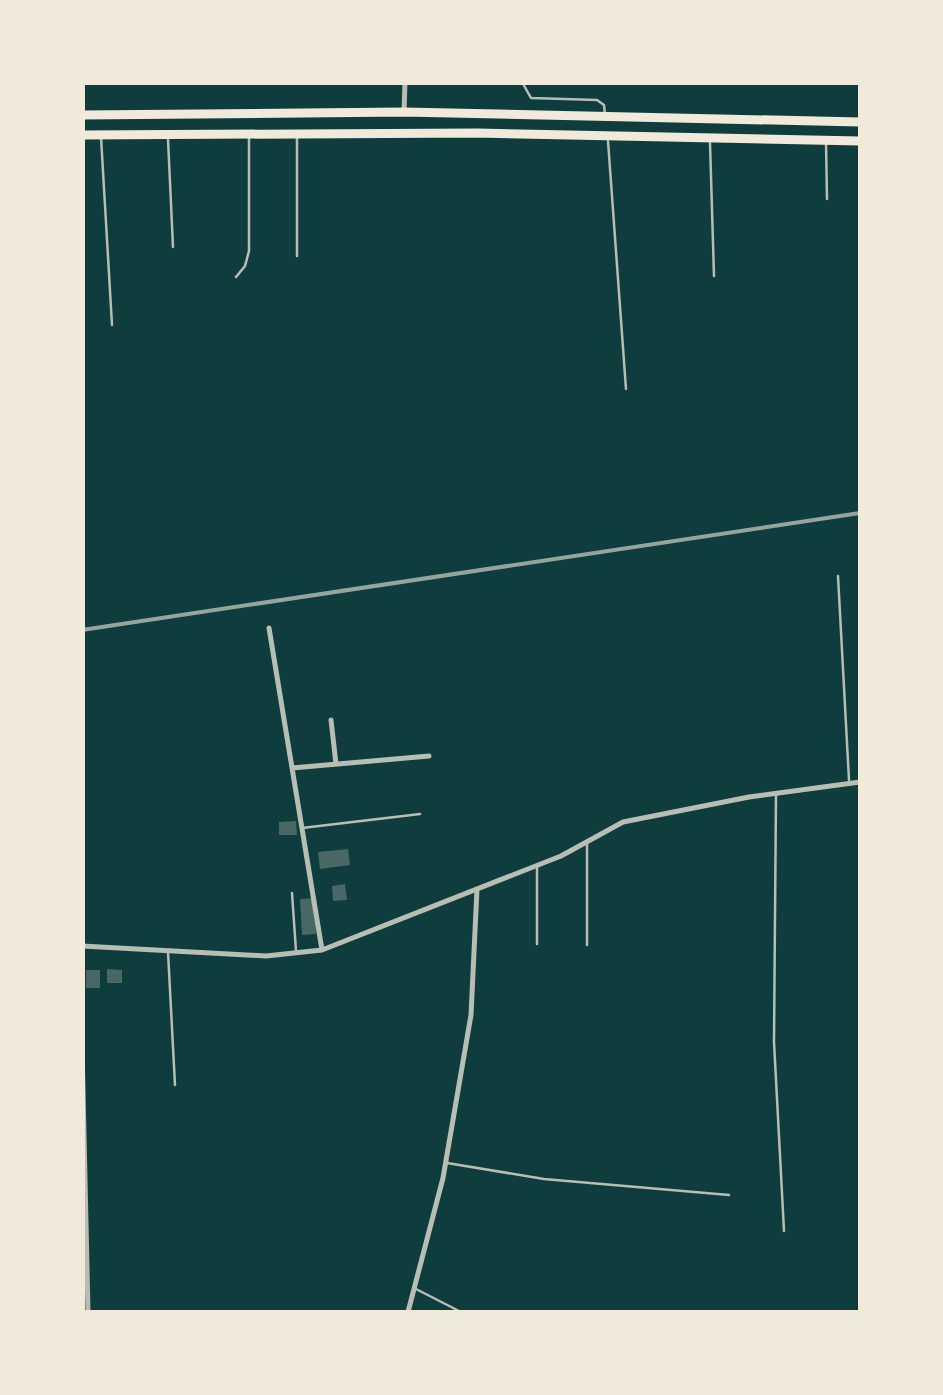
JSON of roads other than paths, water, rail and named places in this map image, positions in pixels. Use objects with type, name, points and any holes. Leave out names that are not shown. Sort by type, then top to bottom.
[{"type":"highway","points":[[82,116],[407,112],[860,122]]},
{"type":"highway","points":[[82,135],[477,133],[860,141]]},
{"type":"street","points":[[405,82],[407,112]]},
{"type":"street","points":[[269,628],[322,950]]},
{"type":"street","points":[[331,720],[336,764]]},
{"type":"street","points":[[292,768],[429,756]]},
{"type":"street","points":[[82,946],[296,954],[322,950],[537,866],[623,822],[776,792],[860,782]]},
{"type":"street","points":[[408,1312],[445,1162],[476,980],[477,889]]},
{"type":"street","points":[[82,1046],[88,1312]]},
{"type":"lane","points":[[522,82],[532,98],[539,100],[602,102],[605,116]]},
{"type":"lane","points":[[168,134],[173,247]]},
{"type":"lane","points":[[236,276],[245,266],[249,251],[249,134]]},
{"type":"lane","points":[[297,134],[298,256]]},
{"type":"lane","points":[[100,135],[112,325]]},
{"type":"lane","points":[[608,136],[626,389]]},
{"type":"lane","points":[[710,138],[714,276]]},
{"type":"lane","points":[[826,140],[828,198]]},
{"type":"lane","points":[[838,576],[849,782]]},
{"type":"lane","points":[[776,792],[774,1042],[784,1231]]},
{"type":"lane","points":[[302,828],[420,814]]},
{"type":"lane","points":[[587,946],[588,842]]},
{"type":"lane","points":[[537,866],[537,944]]},
{"type":"lane","points":[[292,893],[296,954]]},
{"type":"lane","points":[[168,949],[175,1085]]},
{"type":"lane","points":[[445,1162],[544,1179],[729,1195]]},
{"type":"lane","points":[[414,1288],[461,1312]]},
{"type":"railway","points":[[82,630],[860,513]]}]
